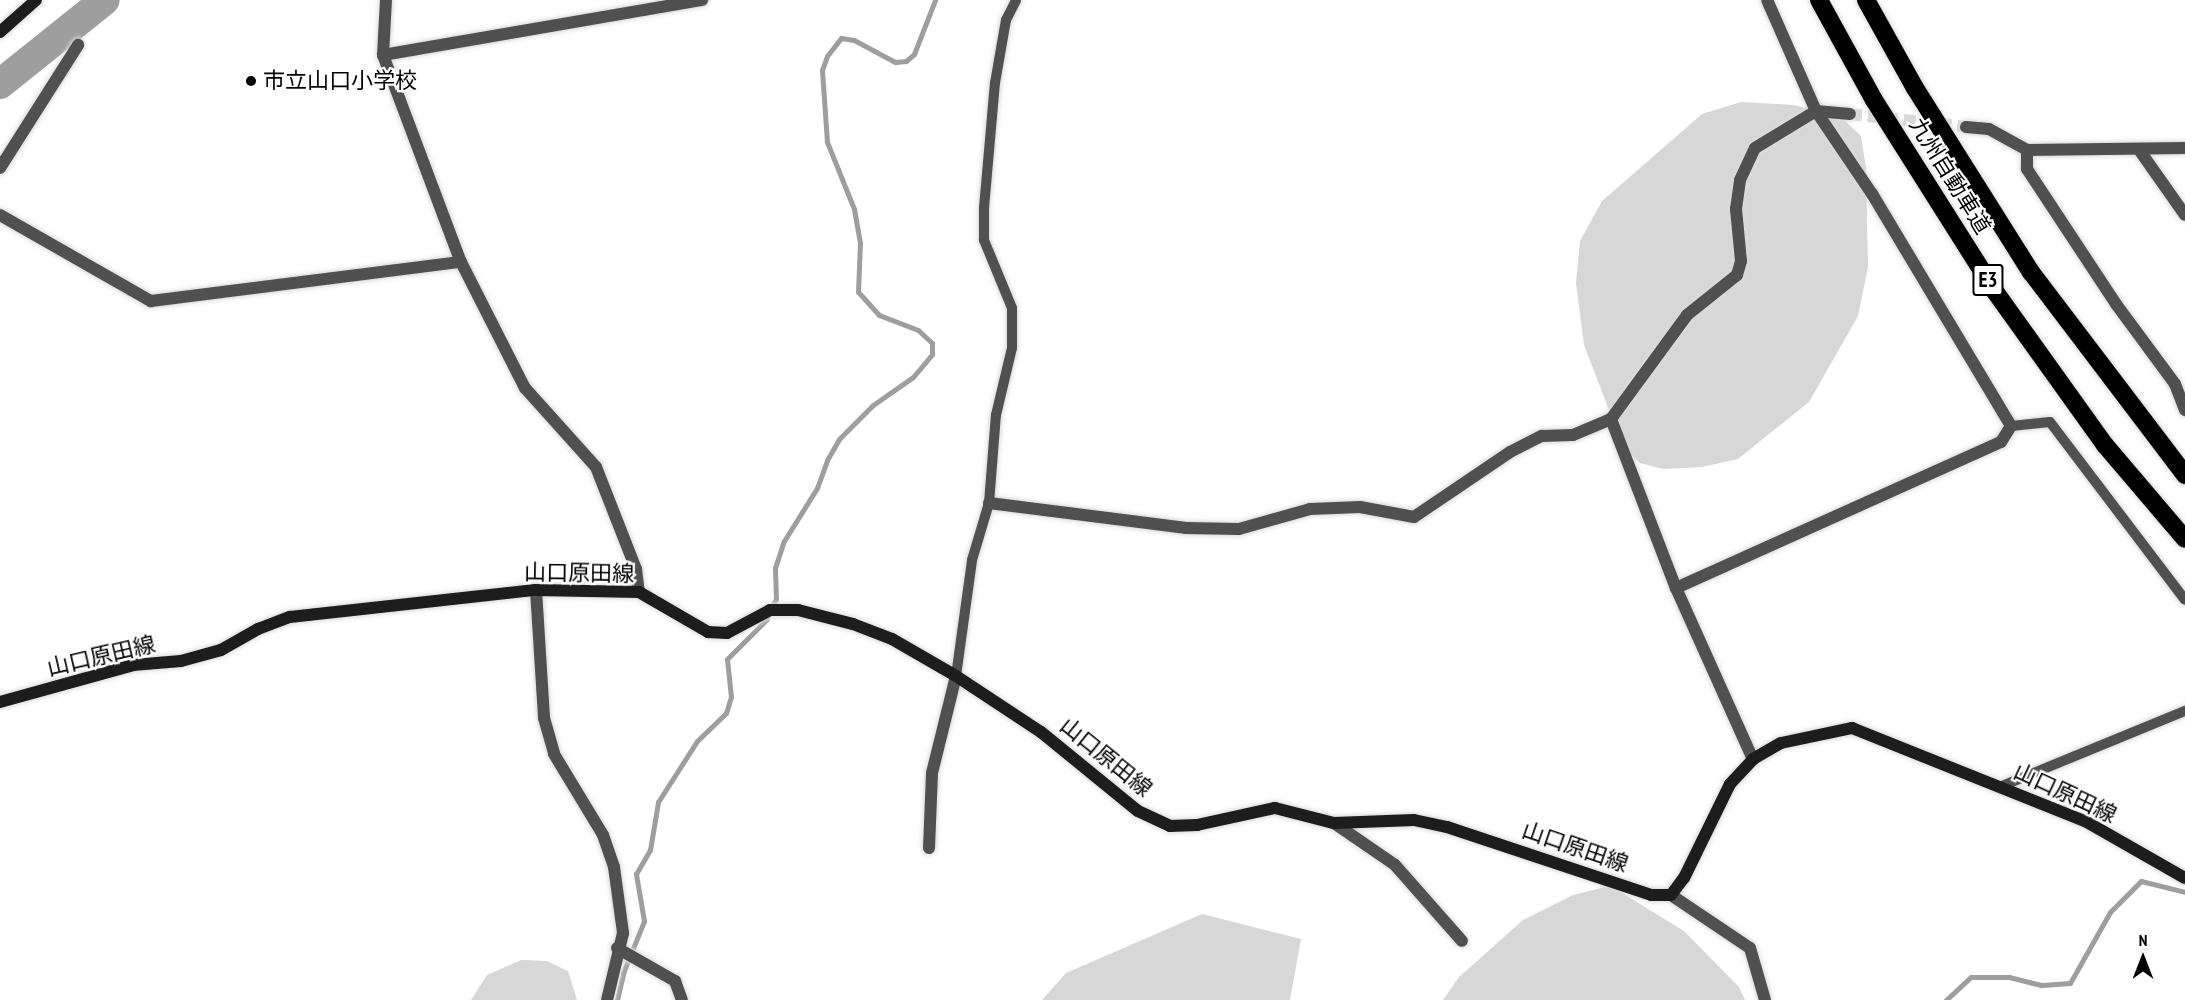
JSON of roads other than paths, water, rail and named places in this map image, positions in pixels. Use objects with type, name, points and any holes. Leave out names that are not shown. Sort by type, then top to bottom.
[{"type":"highway","name":"九州自動車道","points":[[1819,0],[1874,100],[1994,290],[2105,445],[2185,539]]},
{"type":"highway","name":"九州自動車道","points":[[1866,0],[1914,88],[2031,272],[2185,475]]},
{"type":"main road","points":[[0,32],[36,0]]},
{"type":"main road","name":"山口原田線","points":[[0,702],[134,666],[181,661],[221,650],[258,629],[290,617],[536,590],[639,592],[708,632],[727,633],[770,610],[798,610],[853,624],[892,639],[956,676],[1041,732],[1138,811],[1170,826],[1197,825],[1275,808],[1334,823],[1380,819],[1425,822],[1651,895],[1671,895],[1684,879],[1730,784],[1753,759],[1781,743],[1852,728],[2085,821],[2185,878]]},
{"type":"street","points":[[387,0],[383,55],[461,262],[525,388],[596,467],[636,569],[639,592]]},
{"type":"street","points":[[383,55],[702,0]]},
{"type":"street","points":[[1676,588],[2001,442],[2011,426],[1872,194],[1816,111],[1767,0]]},
{"type":"street","points":[[0,168],[78,45]]},
{"type":"street","points":[[989,503],[1186,528],[1239,529],[1310,509],[1360,507],[1414,516],[1510,452],[1542,436],[1573,435],[1611,419],[1687,315],[1737,276],[1741,261],[1736,209],[1740,180],[1755,148],[1816,111],[1850,114]]},
{"type":"street","points":[[1966,127],[1989,129],[2027,150],[2140,151],[2185,148]]},
{"type":"street","points":[[2027,150],[2027,169],[2116,304],[2180,381],[2185,410]]},
{"type":"street","points":[[2140,151],[2185,215]]},
{"type":"street","points":[[0,215],[151,301],[461,262]]},
{"type":"street","points":[[1611,419],[1676,588],[1753,759]]},
{"type":"street","points":[[536,590],[544,718],[554,754],[603,835],[614,867],[623,933],[617,948],[607,1000]]},
{"type":"street","points":[[929,848],[932,773],[956,676]]},
{"type":"street","points":[[1334,823],[1395,866],[1462,941]]},
{"type":"street","points":[[1671,895],[1750,948],[1766,1000]]},
{"type":"street","points":[[617,948],[675,981],[682,1000]]},
{"type":"lane","points":[[956,676],[972,560],[989,503],[996,415],[1012,348],[1012,308],[984,240],[984,208],[995,83],[1006,20],[1016,0]]},
{"type":"lane","points":[[2011,426],[2050,422],[2185,600]]},
{"type":"lane","points":[[2002,786],[2185,711]]},
{"type":"waterway","points":[[0,84],[105,0]]},
{"type":"waterway","points":[[617,1000],[623,973],[644,921],[636,874],[650,850],[658,802],[697,741],[726,713],[731,697],[727,659],[766,620],[776,599],[775,568],[784,541],[817,488],[827,460],[839,439],[873,405],[913,377],[932,354],[932,343],[918,330],[879,315],[858,292],[860,243],[854,209],[827,142],[822,70],[827,56],[841,38],[854,40],[895,62],[906,61],[914,54],[935,0]]},
{"type":"waterway","points":[[1946,1000],[1971,977],[2009,977],[2042,985],[2070,983],[2110,912],[2141,881],[2185,892]]},
{"type":"tunnel","points":[[1850,114],[1966,127]]},
{"type":"place","name":"市立山口小学校","points":[[251,81]]}]
